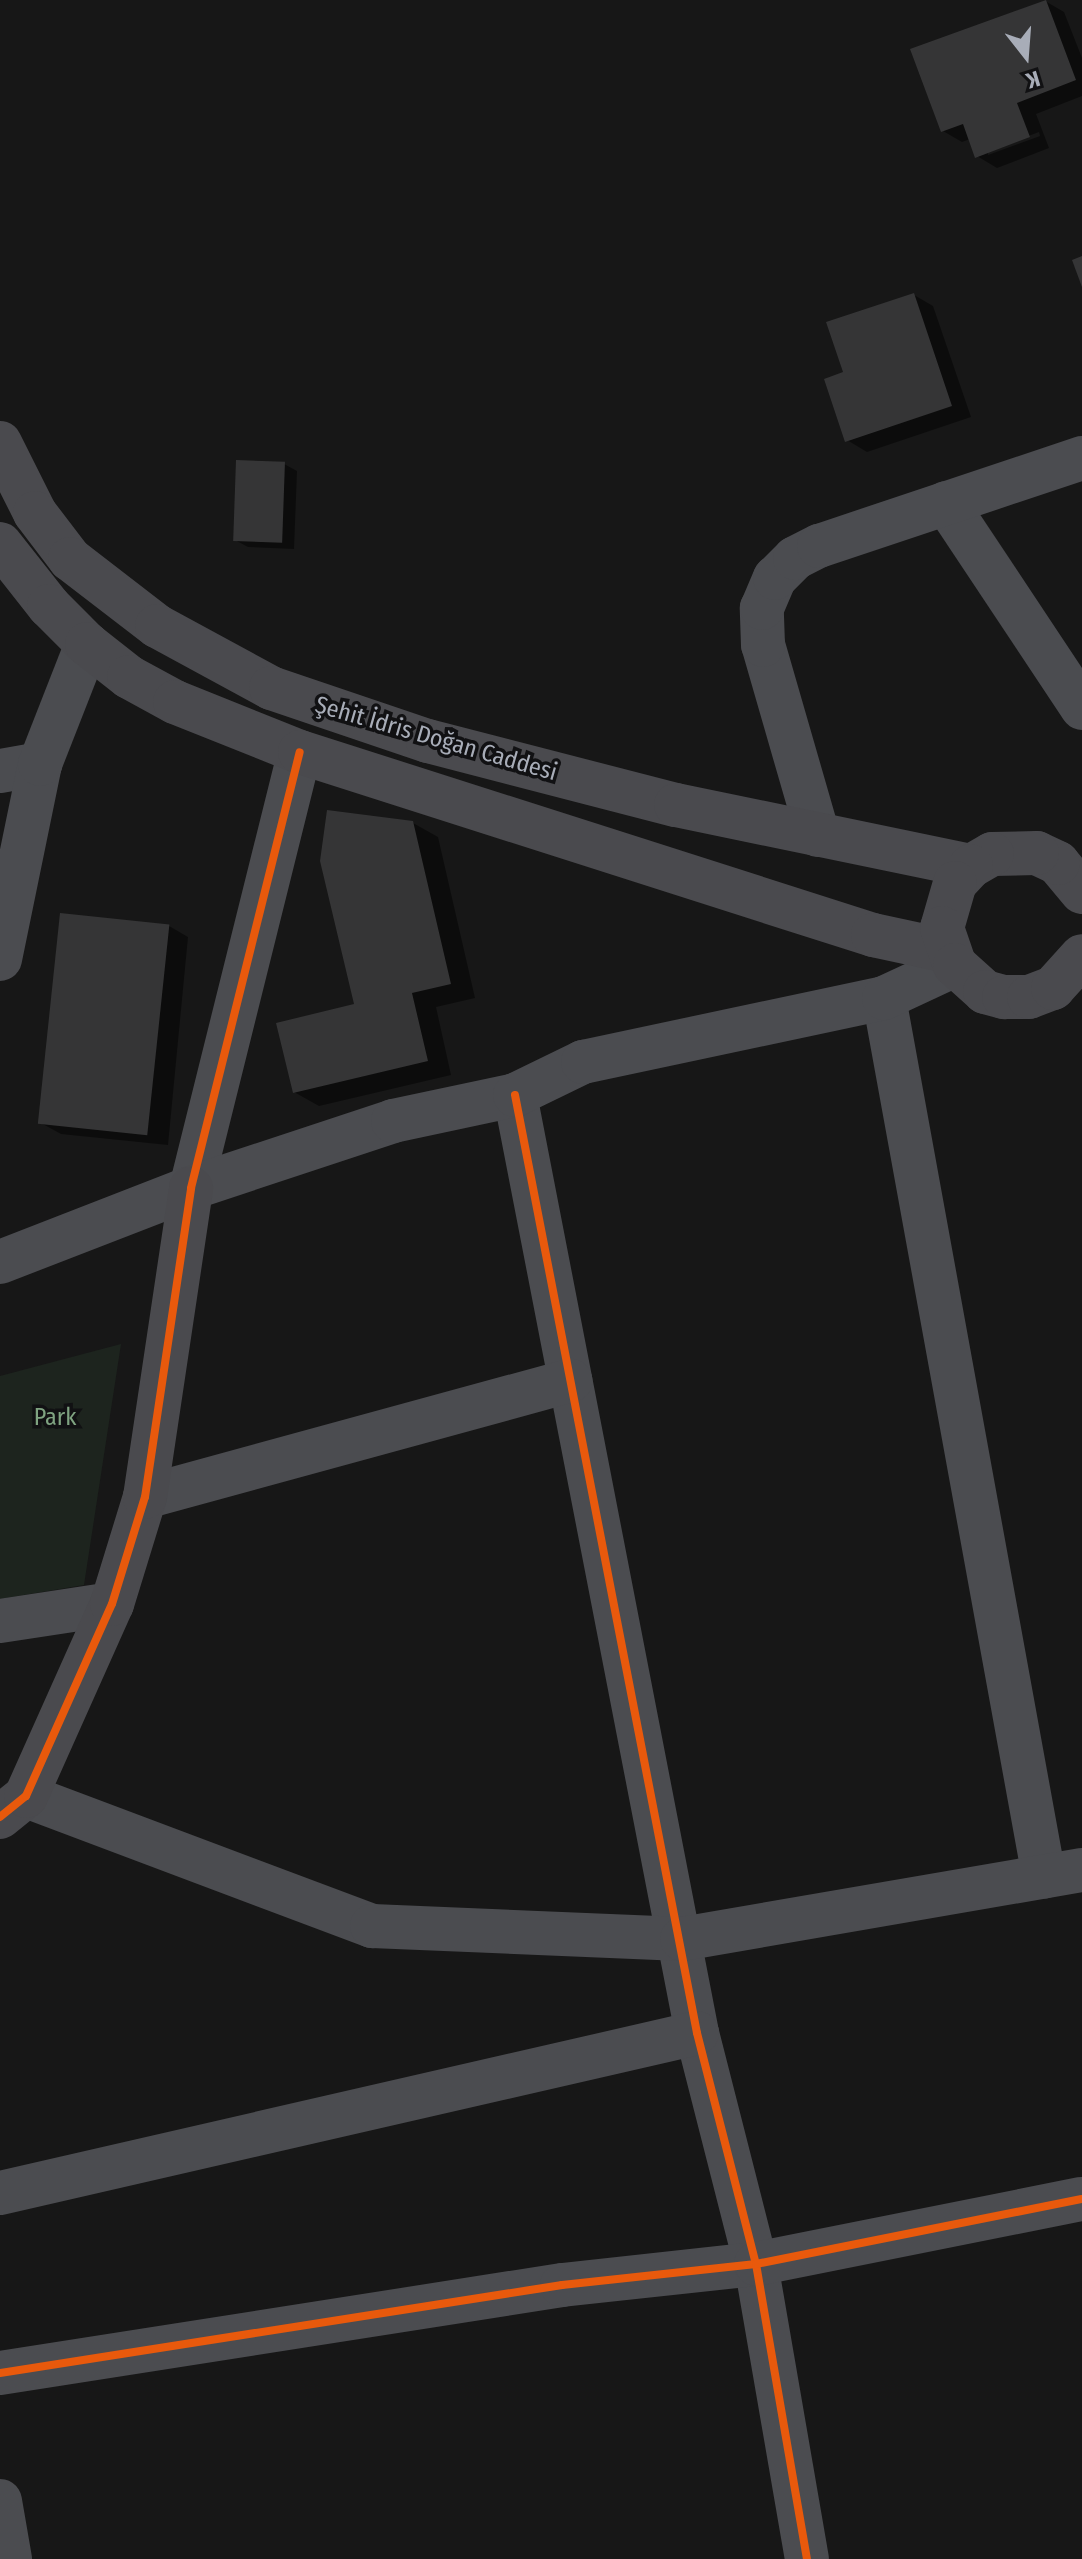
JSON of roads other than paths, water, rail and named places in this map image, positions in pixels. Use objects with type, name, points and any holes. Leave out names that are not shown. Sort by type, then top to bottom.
[{"type":"main road","name":"Şehit İdris Doğan Caddesi","points":[[0,443],[35,513],[70,559],[107,591],[215,662],[333,712],[428,741],[818,835],[971,866]]},
{"type":"main road","points":[[0,544],[49,606],[87,644],[129,677],[175,702],[300,752],[951,958],[985,992],[1004,997],[1068,996],[1082,956]]},
{"type":"main road","points":[[951,958],[945,904],[971,866],[992,854],[1037,853],[1058,863],[1082,892]]},
{"type":"main road","points":[[13,1807],[112,1604],[145,1497],[191,1188]]},
{"type":"street","points":[[818,835],[763,645],[762,608],[775,578],[795,558],[1082,458]]},
{"type":"street","points":[[946,503],[1082,708]]},
{"type":"street","points":[[0,959],[20,767],[87,644]]},
{"type":"street","points":[[191,1188],[300,752]]},
{"type":"street","points":[[0,1262],[191,1188],[393,1121],[515,1095],[583,1062],[884,998],[951,958]]},
{"type":"street","points":[[13,1807],[372,1926],[682,1939],[1063,1873],[884,998]]},
{"type":"street","points":[[515,1095],[682,1939],[697,2033],[756,2264],[807,2559]]},
{"type":"street","points":[[145,1497],[570,1381]]},
{"type":"street","points":[[0,1621],[112,1604]]},
{"type":"street","points":[[0,2193],[697,2033]]},
{"type":"street","points":[[0,2373],[562,2285],[756,2264],[1082,2199]]},
{"type":"street","points":[[0,2501],[10,2559]]},
{"type":"park label","name":"Park","points":[[55,1418]]}]
